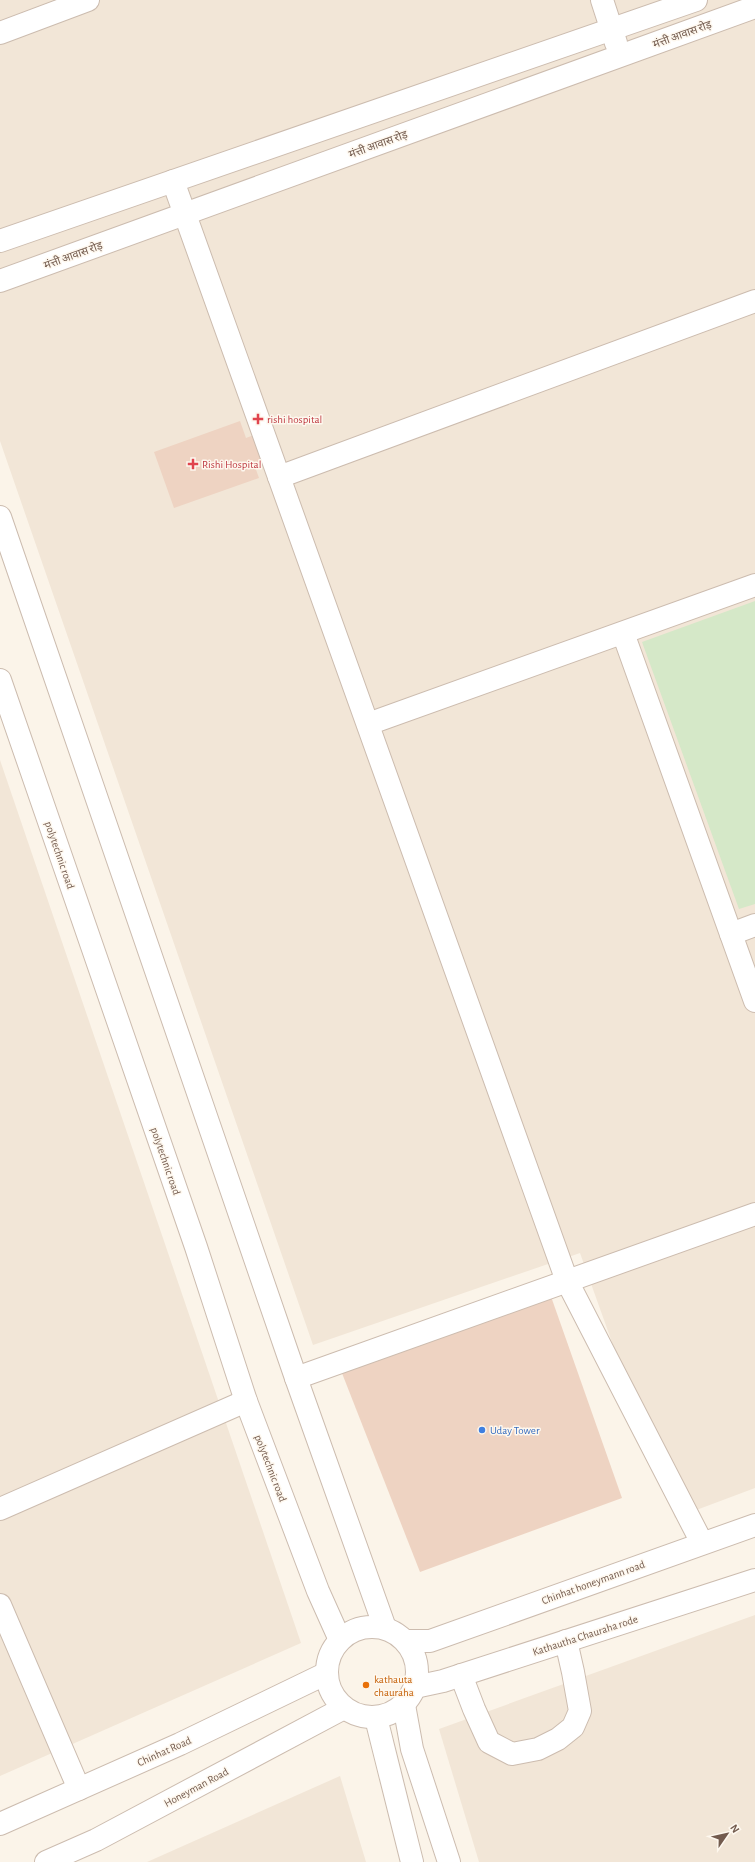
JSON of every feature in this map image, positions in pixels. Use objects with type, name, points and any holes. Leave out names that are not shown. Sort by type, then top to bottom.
[{"type":"street","points":[[0,33],[39,8],[88,0]]},
{"type":"street","points":[[602,0],[620,56]]},
{"type":"street","points":[[0,241],[696,0]]},
{"type":"street","name":"मंत्ती आवास रोड़","points":[[0,281],[755,7]]},
{"type":"street","points":[[173,181],[567,1281],[702,1543]]},
{"type":"street","points":[[279,477],[755,301]]},
{"type":"street","points":[[0,517],[296,1378],[385,1628]]},
{"type":"street","points":[[368,724],[755,585]]},
{"type":"street","points":[[623,633],[755,1001]]},
{"type":"street","name":"polytechnic road","points":[[0,680],[196,1247],[246,1401],[318,1592],[340,1640]]},
{"type":"street","points":[[731,934],[755,925]]},
{"type":"street","points":[[296,1378],[755,1214]]},
{"type":"street","points":[[0,1509],[246,1401]]},
{"type":"street","name":"Chinhat honeymann road","points":[[406,1641],[430,1640],[755,1525]]},
{"type":"street","name":"Kathautha Chauraha rode","points":[[409,1696],[461,1675],[755,1580]]},
{"type":"street","points":[[0,1605],[79,1789]]},
{"type":"street","points":[[409,1696],[392,1714],[376,1718],[359,1716],[344,1708],[331,1693],[327,1673],[330,1655],[340,1640],[353,1630],[369,1626],[385,1628],[406,1641],[414,1655],[418,1671],[409,1696],[412,1749],[448,1862]]},
{"type":"street","points":[[461,1675],[490,1742],[512,1754],[538,1749],[558,1739],[573,1726],[580,1711],[566,1641]]},
{"type":"street","name":"Chinhat Road","points":[[0,1824],[180,1744],[327,1673]]},
{"type":"street","name":"Honeyman Road","points":[[46,1862],[96,1840],[344,1708]]},
{"type":"street","points":[[376,1718],[412,1862]]},
{"type":"shaded area","points":[[0,0],[755,0],[755,1488],[675,1518],[580,1253],[313,1345],[0,441]]},
{"type":"shaded area","points":[[0,760],[301,1643],[0,1776]]},
{"type":"shaded area","points":[[755,1615],[755,1862],[479,1862],[439,1729]]},
{"type":"shaded area","points":[[340,1776],[366,1862],[147,1862]]},
{"type":"green space","points":[[755,601],[755,904],[739,909],[642,642]]},
{"type":"building","points":[[240,421],[246,438],[254,435],[263,461],[254,464],[259,478],[174,508],[154,452]]},
{"type":"building","name":"Uday Tower","points":[[548,1288],[622,1498],[420,1572],[338,1363]]},
{"type":"place","name":"rishi hospital","points":[[258,419]]},
{"type":"place","name":"Rishi Hospital","points":[[193,464]]},
{"type":"place","name":"Uday Tower","points":[[482,1430]]},
{"type":"place","name":"kathauta chauraha","points":[[366,1685]]}]
